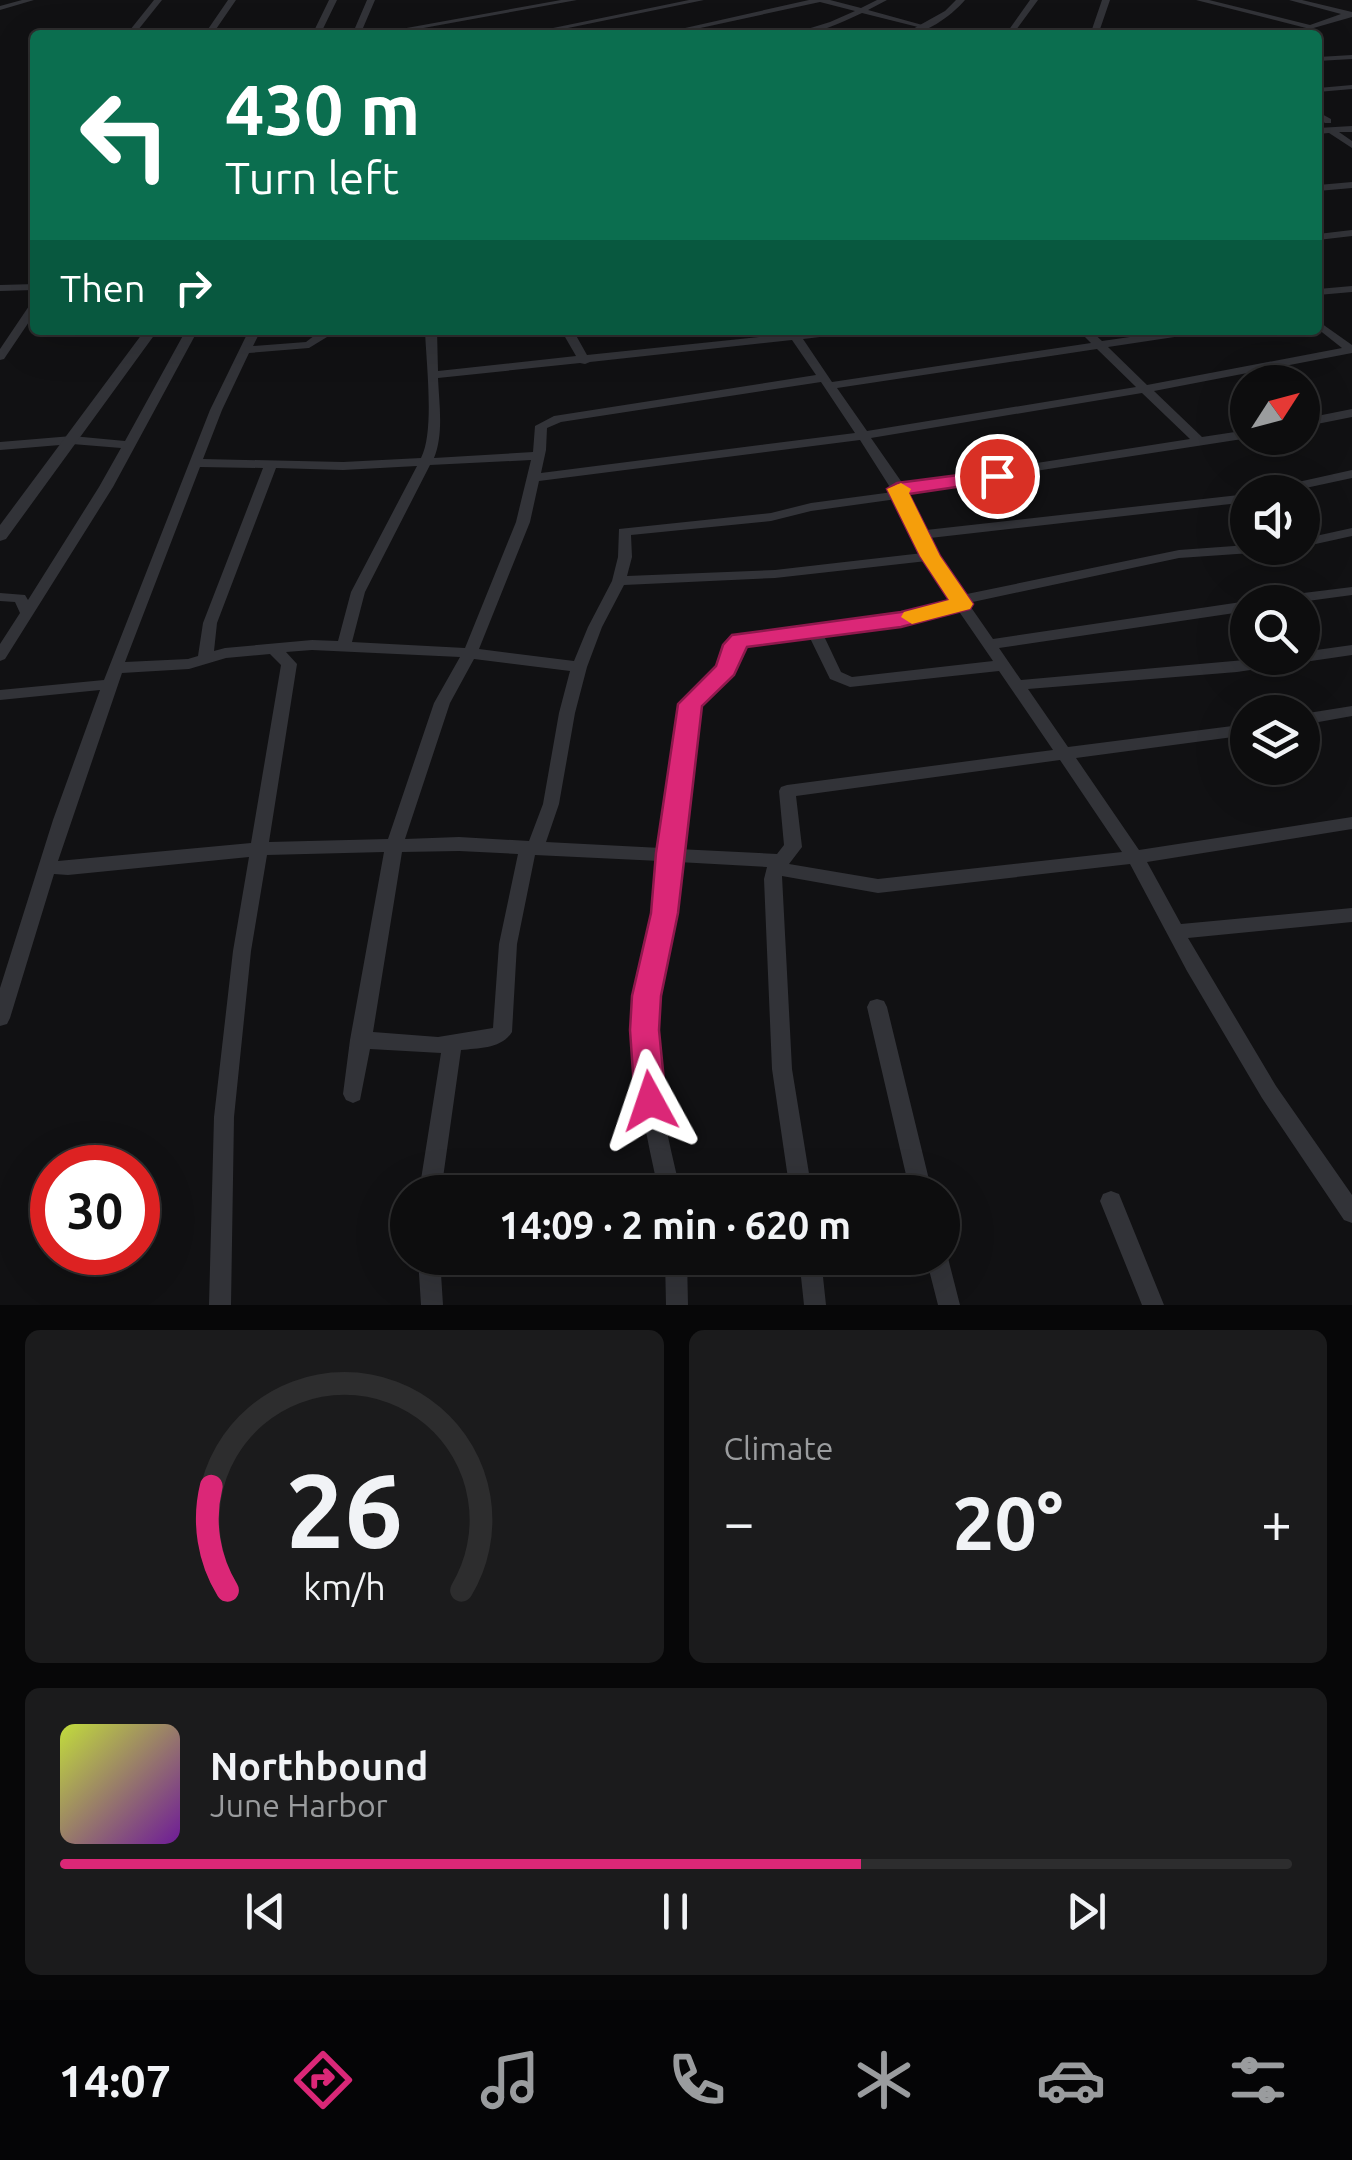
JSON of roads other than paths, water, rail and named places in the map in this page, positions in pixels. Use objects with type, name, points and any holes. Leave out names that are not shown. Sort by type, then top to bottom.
[{"type":"street","points":[[0,8],[30,0]]},
{"type":"street","points":[[134,30],[158,0]]},
{"type":"street","points":[[211,30],[232,0]]},
{"type":"street","points":[[318,30],[332,0]]},
{"type":"street","points":[[358,30],[371,0]]},
{"type":"street","points":[[643,0],[672,14]]},
{"type":"street","points":[[548,30],[700,0]]},
{"type":"street","points":[[682,30],[821,0],[922,26]]},
{"type":"street","points":[[806,30],[883,0]]},
{"type":"street","points":[[915,30],[952,10],[961,0]]},
{"type":"street","points":[[1013,30],[1034,0]]},
{"type":"street","points":[[1096,30],[1106,0]]},
{"type":"street","points":[[1200,0],[1310,27],[1351,15]]},
{"type":"street","points":[[1292,0],[1351,15]]},
{"type":"street","points":[[401,30],[566,1]]},
{"type":"street","points":[[684,20],[696,27]]},
{"type":"street","points":[[1322,60],[1352,57]]},
{"type":"street","points":[[1322,90],[1352,87]]},
{"type":"street","points":[[1323,122],[1352,120]]},
{"type":"street","points":[[1323,122],[1352,128]]},
{"type":"street","points":[[1323,122],[1352,145]]},
{"type":"street","points":[[1322,188],[1352,185]]},
{"type":"street","points":[[1322,237],[1352,233]]},
{"type":"street","points":[[0,288],[30,287]]},
{"type":"street","points":[[1322,292],[1352,289]]},
{"type":"street","points":[[0,357],[30,312]]},
{"type":"street","points":[[1322,327],[1352,350]]},
{"type":"street","points":[[0,536],[148,335]]},
{"type":"street","points":[[0,656],[128,445],[189,335]]},
{"type":"street","points":[[0,1018],[47,866],[114,676],[195,463],[253,335]]},
{"type":"street","points":[[246,350],[310,345],[322,335]]},
{"type":"street","points":[[344,646],[366,575],[426,463],[434,435],[430,335]]},
{"type":"street","points":[[570,335],[585,361]]},
{"type":"street","points":[[432,374],[585,361],[777,335]]},
{"type":"street","points":[[793,335],[864,436],[930,556],[1135,857],[1269,1092],[1352,1213]]},
{"type":"street","points":[[1089,335],[1198,440]]},
{"type":"street","points":[[353,1094],[394,846],[429,736],[470,653],[523,522],[541,426],[551,420],[1169,335]]},
{"type":"street","points":[[532,478],[864,436],[1352,350]]},
{"type":"street","points":[[1320,419],[1352,413]]},
{"type":"street","points":[[360,1040],[452,1044],[502,1032],[508,944],[532,847],[551,804],[567,712],[580,668],[594,627],[619,582],[624,557],[622,534],[626,530],[771,517],[810,507],[1230,436]]},
{"type":"street","points":[[0,446],[72,440],[128,445]]},
{"type":"street","points":[[195,463],[426,463],[538,456]]},
{"type":"street","points":[[205,659],[210,624],[271,465]]},
{"type":"street","points":[[1320,481],[1352,474]]},
{"type":"street","points":[[922,536],[1230,500]]},
{"type":"street","points":[[1320,539],[1352,532]]},
{"type":"street","points":[[666,1175],[650,1101],[644,1030],[651,968],[670,877],[669,853],[686,723],[694,698],[726,669],[734,645],[740,640],[901,620],[961,602],[1180,554],[1230,551]]},
{"type":"street","points":[[619,582],[775,574],[930,556]]},
{"type":"street","points":[[1320,595],[1352,591]]},
{"type":"street","points":[[0,597],[20,598],[28,614]]},
{"type":"street","points":[[990,644],[1230,609]]},
{"type":"street","points":[[814,630],[835,675],[850,682],[1004,665]]},
{"type":"street","points":[[0,695],[189,664],[225,653],[344,646],[470,653],[580,668]]},
{"type":"street","points":[[220,1305],[224,1117],[242,951],[289,664],[275,650]]},
{"type":"street","points":[[1018,684],[1237,668],[1352,650]]},
{"type":"street","points":[[1320,717],[1352,711]]},
{"type":"street","points":[[798,1175],[782,1069],[778,864],[790,853],[794,841],[785,803],[787,791],[1230,731]]},
{"type":"street","points":[[47,866],[68,868],[155,856],[260,849],[532,847],[669,853],[778,864],[878,886],[1135,857],[1352,823]]},
{"type":"street","points":[[1175,932],[1352,915]]},
{"type":"street","points":[[877,1008],[917,1175]]},
{"type":"street","points":[[433,1175],[452,1044]]},
{"type":"street","points":[[1111,1201],[1153,1305]]},
{"type":"street","points":[[430,1275],[432,1305]]},
{"type":"street","points":[[676,1275],[677,1305]]},
{"type":"street","points":[[812,1275],[815,1305]]},
{"type":"street","points":[[941,1275],[948,1305]]}]
